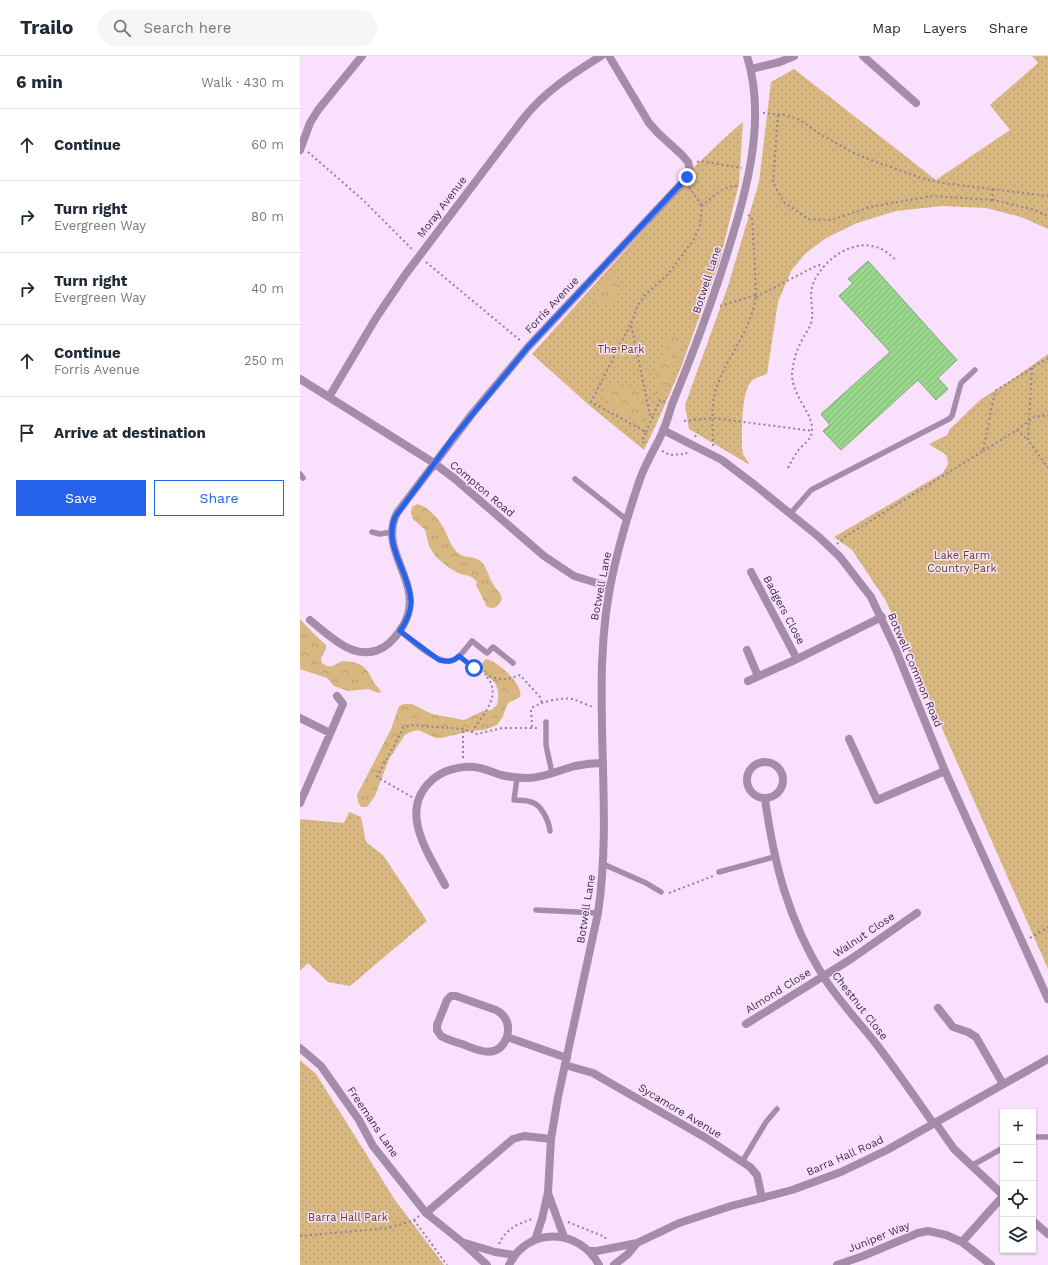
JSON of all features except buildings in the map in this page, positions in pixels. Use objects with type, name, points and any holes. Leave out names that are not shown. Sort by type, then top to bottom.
[{"type":"street","points":[[300,150],[307,130],[316,114],[362,56]]},
{"type":"street","name":"Moray Avenue","points":[[329,397],[397,286],[519,124],[547,93],[565,79],[601,56]]},
{"type":"street","points":[[609,56],[649,123],[686,159],[689,166]]},
{"type":"street","name":"Botwell Lane","points":[[535,1240],[542,1219],[548,1192],[551,1139],[598,912],[604,864],[602,711],[603,644],[610,587],[627,520],[640,480],[663,430],[700,334],[727,255],[746,186],[752,152],[754,111],[751,69],[747,56]]},
{"type":"street","points":[[751,69],[780,62],[794,56]]},
{"type":"street","points":[[863,56],[916,103]]},
{"type":"street","name":"Forris Avenue","points":[[392,532],[393,521],[397,513],[472,414],[528,347],[683,182],[689,173],[689,166]]},
{"type":"street","name":"Compton Road","points":[[300,379],[434,463],[560,567],[581,579],[610,587]]},
{"type":"street","name":"Botwell Common Road","points":[[663,430],[713,454],[733,467],[832,548],[844,560],[862,583],[882,617],[945,771],[1048,999]]},
{"type":"street","points":[[310,620],[338,643],[356,651],[371,652],[381,648],[393,640],[400,631],[409,614],[411,600],[395,550],[392,532]]},
{"type":"street","name":"Badgers Close","points":[[751,572],[797,659]]},
{"type":"street","name":"Badgers Close","points":[[748,681],[797,659],[882,617]]},
{"type":"street","points":[[747,650],[758,676]]},
{"type":"street","points":[[300,803],[343,704],[337,696]]},
{"type":"street","points":[[300,718],[330,733]]},
{"type":"street","points":[[849,739],[877,800],[945,771]]},
{"type":"street","points":[[764,762],[773,764],[780,770],[783,782],[780,791],[774,797],[765,799],[751,793],[746,784],[746,778],[750,769],[754,765],[764,762]]},
{"type":"street","points":[[445,885],[419,833],[416,815],[418,801],[424,788],[438,775],[450,770],[475,767],[517,778],[534,778],[577,765],[603,763]]},
{"type":"street","name":"Chestnut Close","points":[[765,799],[774,858],[782,885],[794,919],[823,976],[839,999],[876,1044],[954,1149],[1000,1193]]},
{"type":"street","name":"Walnut Close","points":[[823,976],[917,913]]},
{"type":"street","name":"Almond Close","points":[[746,1024],[823,976]]},
{"type":"street","points":[[451,996],[456,996],[496,1010],[502,1014],[509,1025],[507,1037],[503,1045],[498,1049],[490,1052],[482,1052],[441,1036],[438,1033],[437,1028],[447,1000],[451,996]]},
{"type":"street","points":[[938,1008],[953,1027],[976,1037],[1003,1084]]},
{"type":"street","name":"Sycamore Avenue","points":[[507,1037],[593,1073],[742,1162],[757,1175],[762,1198]]},
{"type":"street","name":"Freemans Lane","points":[[300,1048],[321,1066],[359,1120],[373,1146],[426,1213],[462,1242],[487,1265]]},
{"type":"street","name":"Barra Hall Road","points":[[589,1251],[637,1243],[679,1223],[731,1206],[792,1190],[841,1172],[887,1150],[1048,1059]]},
{"type":"street","points":[[426,1213],[513,1139],[524,1136],[551,1139]]},
{"type":"street","name":"Botwell Lane","points":[[548,1192],[564,1237]]},
{"type":"street","points":[[962,1242],[1000,1199]]},
{"type":"street","points":[[1036,1224],[1048,1234]]},
{"type":"street","name":"Juniper Way","points":[[837,1265],[923,1231],[939,1232],[962,1242],[987,1264]]},
{"type":"street","points":[[509,1265],[515,1254],[522,1247],[535,1240],[549,1236],[564,1237],[576,1242],[589,1251],[599,1265]]},
{"type":"street","name":"Freemans Lane","points":[[462,1242],[495,1252],[515,1254]]},
{"type":"street","name":"Barra Hall Road","points":[[614,1265],[628,1254],[637,1243]]},
{"type":"lane","points":[[790,514],[811,490],[949,419],[952,416],[961,383],[975,370]]},
{"type":"lane","points":[[575,479],[627,520]]},
{"type":"lane","points":[[372,532],[380,534],[392,532]]},
{"type":"lane","points":[[400,631],[439,660],[446,662],[459,656],[472,641],[487,653],[493,647],[514,663]]},
{"type":"lane","points":[[546,722],[546,745],[552,773]]},
{"type":"lane","points":[[517,778],[514,800],[533,802],[546,815],[550,831]]},
{"type":"lane","points":[[719,872],[774,858]]},
{"type":"lane","points":[[604,864],[646,883],[661,892]]},
{"type":"lane","points":[[536,910],[598,912]]},
{"type":"lane","points":[[742,1162],[766,1122],[777,1109]]},
{"type":"lane","points":[[1036,1138],[1048,1137]]},
{"type":"lane","points":[[971,1166],[1000,1150]]},
{"type":"path","points":[[754,111],[798,118],[820,134],[852,152],[902,172],[942,183],[1048,196]]},
{"type":"path","points":[[778,114],[773,183],[784,202],[808,219],[831,220],[870,207],[932,196],[993,200],[1031,209],[1048,216]]},
{"type":"path","points":[[689,166],[700,161],[749,169]]},
{"type":"path","points":[[646,432],[591,402],[638,305],[645,295],[669,273],[694,239],[700,226],[702,206],[691,190],[683,182]]},
{"type":"path","points":[[702,206],[715,194],[731,186],[746,186]]},
{"type":"path","points":[[992,189],[993,200]]},
{"type":"path","points":[[713,454],[713,403],[717,385],[740,341],[753,311],[756,296],[752,218],[740,208]]},
{"type":"path","points":[[788,468],[797,452],[809,440],[813,431],[808,416],[796,392],[792,375],[795,355],[812,319],[811,291],[813,284],[824,267],[838,254],[856,246],[875,246],[896,260]]},
{"type":"path","points":[[720,306],[756,296],[814,266],[819,265],[824,267]]},
{"type":"path","points":[[630,324],[650,415],[653,416]]},
{"type":"path","points":[[984,451],[995,391],[1048,358]]},
{"type":"path","points":[[1028,440],[1032,368]]},
{"type":"path","points":[[672,405],[660,400],[642,442],[670,455],[686,454],[698,432]]},
{"type":"path","points":[[832,548],[846,536],[984,451],[1017,430],[1029,420],[1034,417],[1048,415]]},
{"type":"path","points":[[684,421],[713,418],[813,431]]},
{"type":"path","points":[[1017,430],[1028,440],[1048,468]]},
{"type":"path","points":[[459,656],[484,674],[499,679],[506,679],[520,675],[540,697],[542,703]]},
{"type":"path","points":[[472,732],[491,702],[493,695],[492,683],[484,674]]},
{"type":"path","points":[[532,727],[531,708],[542,703],[571,699],[602,711]]},
{"type":"path","points":[[418,801],[377,777],[404,727],[411,726],[463,729],[479,734],[502,728],[545,728]]},
{"type":"path","points":[[463,729],[463,768]]},
{"type":"path","points":[[661,892],[664,894],[716,875],[719,872]]},
{"type":"path","points":[[1022,942],[1048,927]]},
{"type":"path","points":[[300,1236],[388,1228],[414,1220],[426,1213]]},
{"type":"path","points":[[557,1218],[605,1238],[609,1248]]},
{"type":"path","points":[[495,1252],[502,1238],[509,1229],[526,1221],[542,1219]]},
{"type":"path","points":[[414,1220],[448,1265]]},
{"type":"green space","points":[[1032,56],[1048,56],[1048,229],[1021,217],[986,208],[942,206],[896,211],[857,223],[826,238],[805,254],[791,271],[778,302],[767,374],[758,377],[750,383],[747,389],[743,414],[742,448],[743,454],[750,465],[689,429],[685,405],[728,286],[759,182],[771,82],[794,69],[936,180],[1010,130],[990,105],[1038,63]]},
{"type":"green space","name":"The Park","points":[[743,122],[739,184],[719,263],[680,370],[644,450],[590,406],[532,354],[693,175],[694,167]]},
{"type":"green space","points":[[611,277],[616,281],[618,289],[618,297],[612,304],[598,300],[595,296],[607,279]]},
{"type":"green space","points":[[670,334],[677,335],[681,338],[682,345],[666,389],[662,394],[657,396],[655,394],[655,366],[664,353],[667,338]]},
{"type":"green space","name":"Lake Farm Country Park","points":[[1048,354],[1048,969],[886,601],[852,550],[834,537],[943,473],[948,464],[947,456],[929,444],[947,435],[950,429],[980,400]]},
{"type":"green space","points":[[609,385],[617,385],[626,389],[633,389],[642,397],[646,412],[644,427],[631,417],[606,404],[602,395],[605,387]]},
{"type":"green space","points":[[417,504],[430,511],[437,519],[455,550],[459,554],[472,557],[483,563],[502,599],[496,607],[487,607],[476,585],[477,582],[472,577],[458,573],[436,557],[429,546],[425,530],[413,519],[411,513],[412,507]]},
{"type":"green space","points":[[300,619],[326,645],[326,649],[321,658],[322,663],[330,666],[342,661],[362,665],[368,671],[381,692],[379,693],[368,689],[348,691],[334,686],[327,678],[300,669]]},
{"type":"green space","points":[[486,659],[503,668],[514,680],[520,692],[520,697],[508,703],[502,718],[497,725],[484,730],[471,731],[441,738],[436,738],[418,730],[405,735],[389,759],[375,796],[367,807],[361,807],[358,802],[357,795],[391,729],[399,706],[412,704],[432,714],[464,720],[483,711],[491,710],[497,705],[498,694],[495,683],[483,672],[481,667],[482,663]]},
{"type":"green space","points":[[349,812],[361,817],[366,842],[383,855],[427,921],[350,986],[328,982],[308,963],[300,971],[300,819],[344,823]]},
{"type":"green space","name":"Barra Hall Park","points":[[300,1060],[316,1074],[395,1200],[444,1265],[300,1265]]},
{"type":"route","points":[[474,668],[459,656],[455,660],[451,661],[446,662],[439,660],[400,631],[409,614],[411,600],[405,577],[392,540],[393,521],[400,508],[453,438],[528,347],[687,177]]}]
